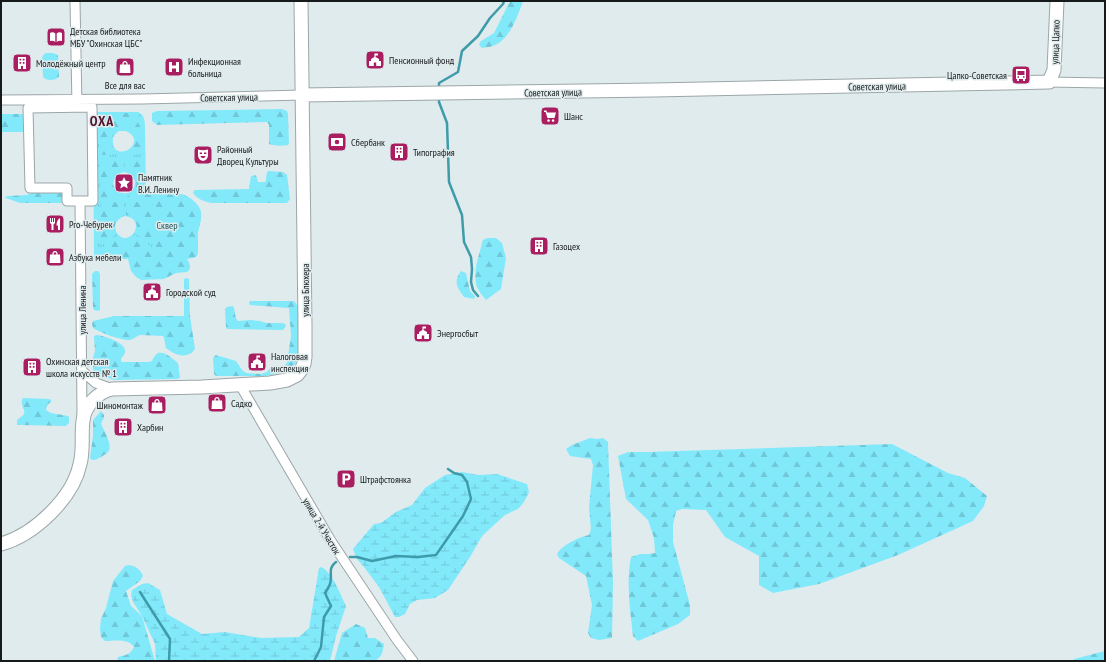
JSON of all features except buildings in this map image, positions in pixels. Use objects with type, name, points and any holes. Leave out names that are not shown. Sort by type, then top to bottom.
[{"type":"street","points":[[75,1],[77,103]]},
{"type":"street","name":"улица Блюхера","points":[[82,420],[89,406],[98,395],[106,390],[270,383],[288,380],[297,375],[301,370],[305,357],[305,291],[301,1]]},
{"type":"street","name":"улица Цапко","points":[[1049,82],[1054,70],[1057,1]]},
{"type":"street","name":"Советская улица","points":[[1,100],[77,103],[302,95],[430,94],[1049,82],[1105,83]]},
{"type":"street","points":[[77,103],[92,107],[93,201],[68,201],[67,188],[30,188],[28,108],[77,103]]},
{"type":"street","name":"улица Ленина","points":[[80,201],[82,420]]},
{"type":"street","points":[[82,371],[96,383],[112,389]]},
{"type":"street","name":"улица 2-й Участок","points":[[240,385],[331,541],[397,640],[413,661]]},
{"type":"street","points":[[1,544],[22,536],[49,514],[63,499],[75,480],[80,465],[83,452],[82,420]]},
{"type":"green space","points":[[510,1],[523,1],[509,32],[500,42],[493,46],[482,48],[479,44],[481,41],[494,33]]},
{"type":"green space","points":[[46,53],[58,55],[59,77],[53,80],[48,80],[43,77],[42,58]]},
{"type":"green space","points":[[282,109],[287,111],[288,114],[289,143],[288,145],[284,146],[269,144],[269,125],[267,122],[157,125],[152,121],[152,113],[157,111]]},
{"type":"green space","name":"Сквер","points":[[93,112],[138,112],[143,117],[145,124],[146,194],[180,194],[190,198],[199,207],[201,221],[198,232],[197,256],[193,258],[94,259]],"holes":[[[119,131],[126,131],[132,136],[134,141],[133,146],[124,151],[119,151],[115,148],[113,142],[114,136]],[[124,172],[131,174],[135,181],[134,187],[131,191],[123,193],[115,189],[114,180],[118,174]],[[125,216],[132,219],[136,228],[131,236],[126,238],[121,237],[117,233],[115,227],[116,222]]]},
{"type":"green space","points":[[107,113],[140,114],[131,131],[115,131],[103,117]]},
{"type":"green space","points":[[1,114],[29,114],[29,132],[1,132]]},
{"type":"green space","points":[[142,115],[144,121],[145,154],[129,155],[127,153],[135,144],[135,139],[132,132]]},
{"type":"green space","points":[[101,118],[114,133],[111,142],[119,154],[101,155],[100,153],[99,121]]},
{"type":"green space","points":[[101,158],[123,159],[123,171],[113,180],[115,189],[122,197],[122,200],[101,199]]},
{"type":"green space","points":[[127,158],[144,159],[145,194],[152,195],[152,200],[126,200],[135,189],[136,185],[133,177],[125,171],[125,160]]},
{"type":"green space","points":[[268,171],[283,172],[287,175],[290,199],[287,203],[211,203],[198,198],[193,192],[195,190],[249,189],[251,176],[256,175],[258,182],[265,182]]},
{"type":"green space","points":[[30,188],[67,188],[66,203],[20,203],[5,197],[27,195],[29,194]]},
{"type":"green space","points":[[154,194],[179,194],[188,198],[198,206],[201,211],[201,220],[198,232],[198,253],[197,256],[187,259],[190,269],[187,272],[176,273],[164,279],[141,280],[131,271],[128,259],[112,258],[107,254],[103,247],[118,235],[122,238],[126,238],[135,235],[155,248]]},
{"type":"green space","points":[[124,202],[124,216],[117,220],[115,228],[116,234],[101,245],[101,203]]},
{"type":"green space","points":[[126,202],[152,202],[152,245],[136,234],[136,222],[126,215]]},
{"type":"green space","points":[[487,238],[496,238],[502,243],[506,258],[501,289],[486,300],[477,287],[475,276],[476,265],[482,243],[483,240]]},
{"type":"green space","points":[[95,271],[98,271],[100,274],[100,310],[98,311],[94,310],[93,308],[92,274]]},
{"type":"green space","points":[[461,271],[466,273],[470,291],[475,296],[474,299],[464,297],[458,287],[457,278]]},
{"type":"green space","points":[[184,279],[189,279],[190,316],[195,349],[192,352],[185,355],[173,353],[166,348],[163,336],[140,335],[130,340],[125,340],[93,328],[93,321],[114,316],[184,316]]},
{"type":"green space","points":[[250,301],[294,301],[298,306],[299,358],[295,364],[285,372],[265,376],[216,376],[214,374],[213,358],[216,355],[236,361],[246,373],[261,374],[267,372],[271,367],[284,366],[287,363],[291,336],[289,308],[250,305]]},
{"type":"green space","points":[[233,306],[238,321],[250,320],[266,323],[282,323],[286,326],[283,330],[227,329],[225,309]]},
{"type":"green space","points":[[97,335],[113,340],[124,347],[125,351],[121,360],[122,362],[149,362],[152,361],[158,353],[166,354],[178,363],[180,378],[114,380],[94,373],[92,361],[95,351],[94,336]]},
{"type":"green space","points":[[23,398],[51,400],[51,402],[47,405],[46,410],[51,413],[68,416],[69,423],[66,426],[17,425],[17,420],[24,414],[22,405]]},
{"type":"green space","points":[[101,411],[104,418],[101,423],[110,445],[108,452],[101,457],[92,460],[90,458],[93,436],[93,420]]},
{"type":"green space","points":[[590,438],[603,438],[608,442],[613,583],[612,638],[599,640],[591,638],[588,633],[592,605],[586,576],[559,558],[557,554],[571,542],[589,535],[591,529],[589,507],[593,465],[591,459],[570,456],[566,449]]},
{"type":"green space","points":[[892,444],[948,473],[965,478],[987,496],[984,506],[973,521],[898,555],[819,584],[773,593],[759,585],[759,556],[725,537],[706,510],[682,509],[676,511],[673,525],[673,542],[690,605],[690,615],[678,624],[638,641],[633,636],[629,586],[631,557],[640,554],[655,553],[654,538],[648,520],[626,499],[618,456],[628,452]]},
{"type":"green space","points":[[462,472],[478,475],[497,474],[527,484],[529,492],[524,502],[518,509],[505,515],[482,536],[448,590],[435,598],[417,600],[410,604],[405,614],[395,617],[379,587],[357,559],[353,549],[374,524],[381,523],[396,512],[412,505],[425,488],[445,475]]},
{"type":"green space","points":[[129,565],[138,569],[143,576],[140,581],[126,591],[131,606],[142,616],[155,661],[117,661],[118,657],[126,655],[134,647],[125,641],[105,641],[101,637],[101,619],[106,608],[113,581],[125,566]]},
{"type":"green space","points":[[321,567],[329,573],[346,606],[336,636],[330,661],[156,661],[155,644],[142,616],[133,602],[131,595],[132,590],[142,584],[148,583],[160,590],[167,614],[202,634],[225,632],[261,638],[299,637],[309,628],[319,568]]},
{"type":"green space","points":[[356,624],[365,628],[368,638],[375,638],[384,644],[383,652],[377,660],[374,661],[334,661],[342,633]]},
{"type":"green space","points":[[1105,651],[1105,661],[1073,661],[1074,659]]},
{"type":"waterway","points":[[439,89],[439,83],[458,72],[462,51],[478,36],[504,1]]},
{"type":"waterway","points":[[439,96],[439,102],[447,123],[449,182],[462,215],[464,242],[471,257],[471,282],[473,290],[478,296]]},
{"type":"waterway","points":[[350,557],[357,557],[372,561],[396,556],[418,557],[436,555],[463,516],[471,499],[467,482],[462,475],[454,473],[448,469]]},
{"type":"waterway","points":[[314,661],[321,647],[324,617],[331,606],[325,593],[331,581],[331,569],[333,564],[336,562]]},
{"type":"waterway","points":[[140,592],[170,639],[169,661]]},
{"type":"place","name":"Детская библиотека МБУ \"Охинская ЦБС\"","points":[[56,37]]},
{"type":"place","name":"Пенсионный фонд","points":[[375,60]]},
{"type":"place","name":"Молодёжный центр","points":[[22,63]]},
{"type":"place","name":"Все для вас","points":[[125,67]]},
{"type":"place","name":"Инфекционная больница","points":[[174,67]]},
{"type":"place","name":"Цапко-Советская","points":[[1021,75]]},
{"type":"place","name":"Шанс","points":[[550,116]]},
{"type":"place","name":"Сбербанк","points":[[337,142]]},
{"type":"place","name":"Типография","points":[[399,152]]},
{"type":"place","name":"Районный Дворец Культуры","points":[[203,155]]},
{"type":"place","name":"Памятник В.И. Ленину","points":[[124,183]]},
{"type":"place","name":"Pro-Чебурек","points":[[55,224]]},
{"type":"place","name":"Газоцех","points":[[539,246]]},
{"type":"place","name":"Азбука мебели","points":[[55,257]]},
{"type":"place","name":"Городской суд","points":[[152,292]]},
{"type":"place","name":"Энергосбыт","points":[[423,333]]},
{"type":"place","name":"Налоговая инспекция","points":[[257,362]]},
{"type":"place","name":"Охинская детская школа искусств № 1","points":[[32,367]]},
{"type":"place","name":"Садко","points":[[217,403]]},
{"type":"place","name":"Шиномонтаж","points":[[157,405]]},
{"type":"place","name":"Харбин","points":[[123,427]]},
{"type":"place","name":"Штрафстоянка","points":[[346,479]]},
{"type":"district","name":"ОХА","points":[[102,121]]}]
